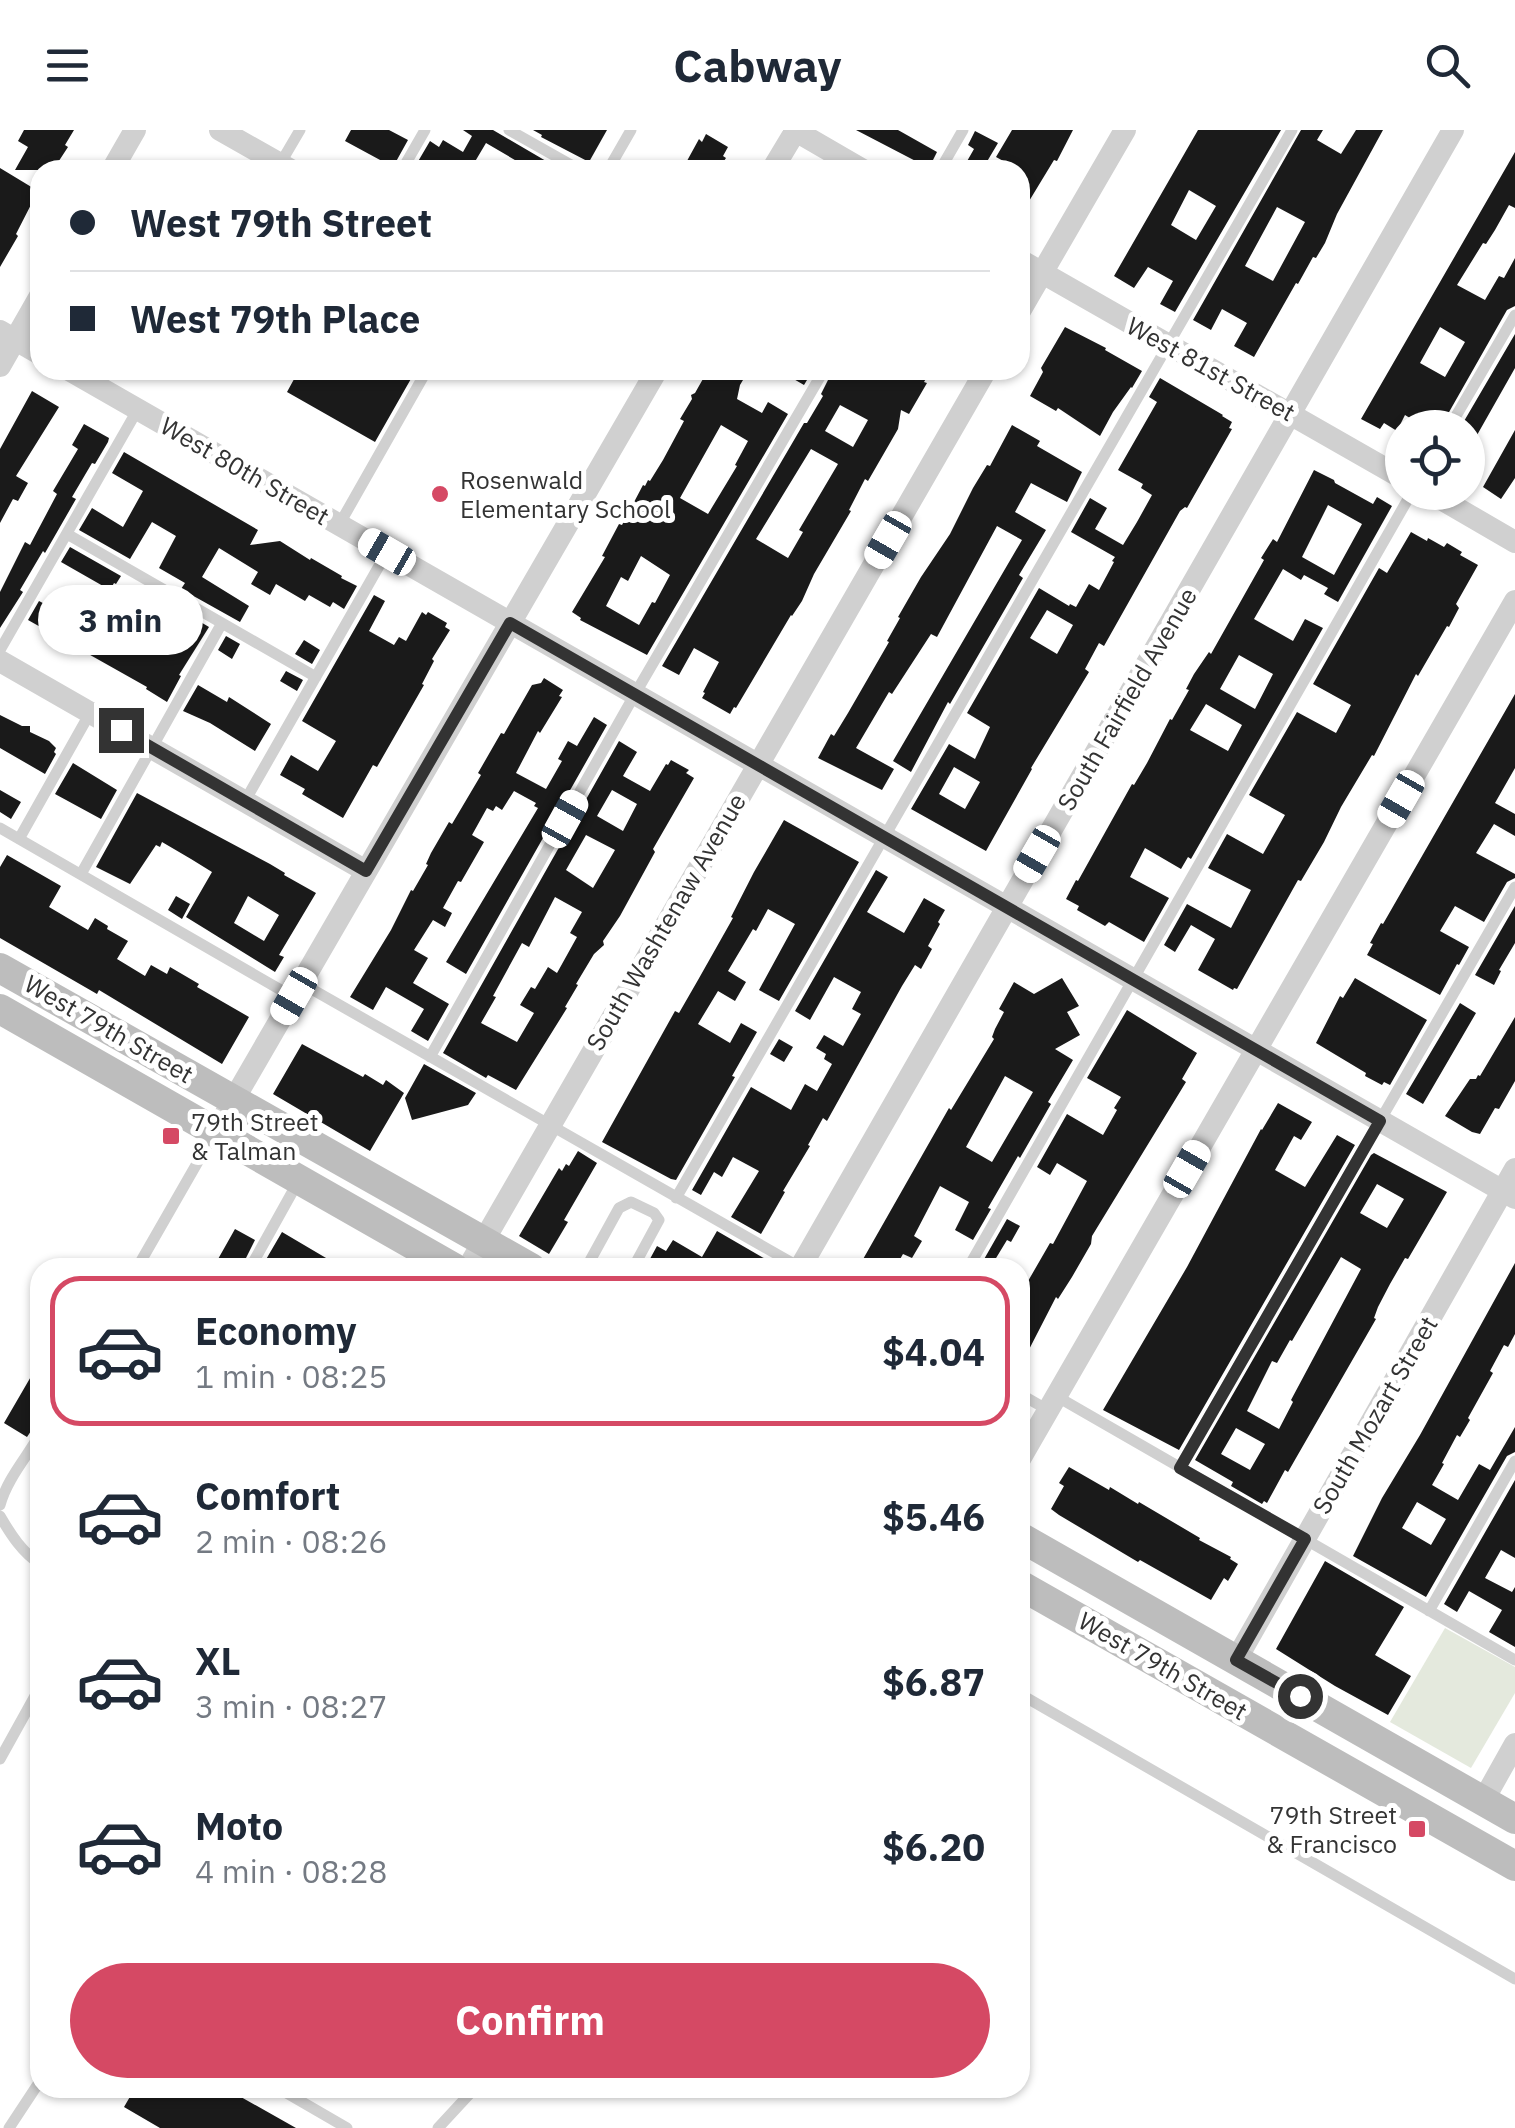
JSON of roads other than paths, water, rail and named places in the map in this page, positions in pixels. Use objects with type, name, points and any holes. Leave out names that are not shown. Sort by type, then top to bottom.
[{"type":"main road","name":"West 79th Street","points":[[0,968],[234,1100],[455,1258]]},
{"type":"main road","name":"West 79th Street","points":[[0,1009],[299,1180],[453,1258]]},
{"type":"main road","name":"West 79th Street","points":[[1030,1544],[1515,1819]]},
{"type":"main road","name":"West 79th Street","points":[[1030,1592],[1515,1866]]},
{"type":"street","points":[[118,160],[134,130]]},
{"type":"street","points":[[220,130],[273,160]]},
{"type":"street","points":[[778,160],[795,130],[846,160]]},
{"type":"street","points":[[1030,294],[1125,130]]},
{"type":"street","name":"South Fairfield Avenue","points":[[805,1258],[1453,130]]},
{"type":"street","name":"West 81st Street","points":[[1030,266],[1385,468]]},
{"type":"street","points":[[0,366],[8,335],[30,308]]},
{"type":"street","points":[[8,335],[30,348]]},
{"type":"street","name":"West 80th Street","points":[[86,380],[1509,1195]]},
{"type":"street","points":[[215,1132],[510,623],[646,380]]},
{"type":"street","name":"South Washtenaw Avenue","points":[[461,1258],[548,1124],[980,380]]},
{"type":"street","points":[[1459,510],[1515,542]]},
{"type":"street","points":[[1040,1414],[1515,602]]},
{"type":"street","points":[[0,661],[366,871]]},
{"type":"street","name":"South Mozart Street","points":[[1236,1660],[1509,1195],[1515,1169]]},
{"type":"street","points":[[1483,1801],[1515,1744]]},
{"type":"lane","points":[[288,160],[300,130]]},
{"type":"lane","points":[[408,160],[425,130]]},
{"type":"lane","points":[[509,130],[562,160]]},
{"type":"lane","points":[[614,160],[632,130]]},
{"type":"lane","points":[[946,160],[963,130]]},
{"type":"lane","points":[[676,1198],[1292,130]]},
{"type":"lane","points":[[1460,410],[1515,314]]},
{"type":"lane","points":[[339,525],[421,380]]},
{"type":"lane","points":[[430,1057],[818,380]]},
{"type":"lane","points":[[0,650],[138,410]]},
{"type":"lane","points":[[974,1258],[1402,510]]},
{"type":"lane","points":[[67,534],[316,677]]},
{"type":"lane","points":[[245,801],[387,552]]},
{"type":"lane","points":[[80,874],[222,623]]},
{"type":"lane","points":[[19,839],[90,713]]},
{"type":"lane","points":[[0,828],[297,990],[430,1057],[784,1258]]},
{"type":"lane","points":[[1180,1468],[1515,887]]},
{"type":"lane","points":[[142,1258],[215,1132]]},
{"type":"lane","points":[[256,1258],[299,1180]]},
{"type":"lane","points":[[592,1258],[620,1208],[631,1202],[654,1213],[659,1220],[638,1258]]},
{"type":"lane","points":[[1040,1414],[1180,1468],[1515,1660]]},
{"type":"lane","points":[[0,1505],[2,1495],[30,1450]]},
{"type":"lane","points":[[1430,1610],[1515,1461]]},
{"type":"lane","points":[[0,1516],[30,1557]]},
{"type":"lane","points":[[1030,1700],[1515,1979]]},
{"type":"lane","points":[[0,1759],[30,1706]]},
{"type":"lane","points":[[10,2128],[30,2097]]},
{"type":"lane","points":[[295,2098],[347,2128]]},
{"type":"lane","points":[[438,2128],[466,2098]]},
{"type":"place","name":"Rosenwald Elementary School","points":[[440,494]]},
{"type":"place","name":"79th Street & Talman","points":[[171,1136]]},
{"type":"place","name":"79th Street & Francisco","points":[[1417,1829]]}]
